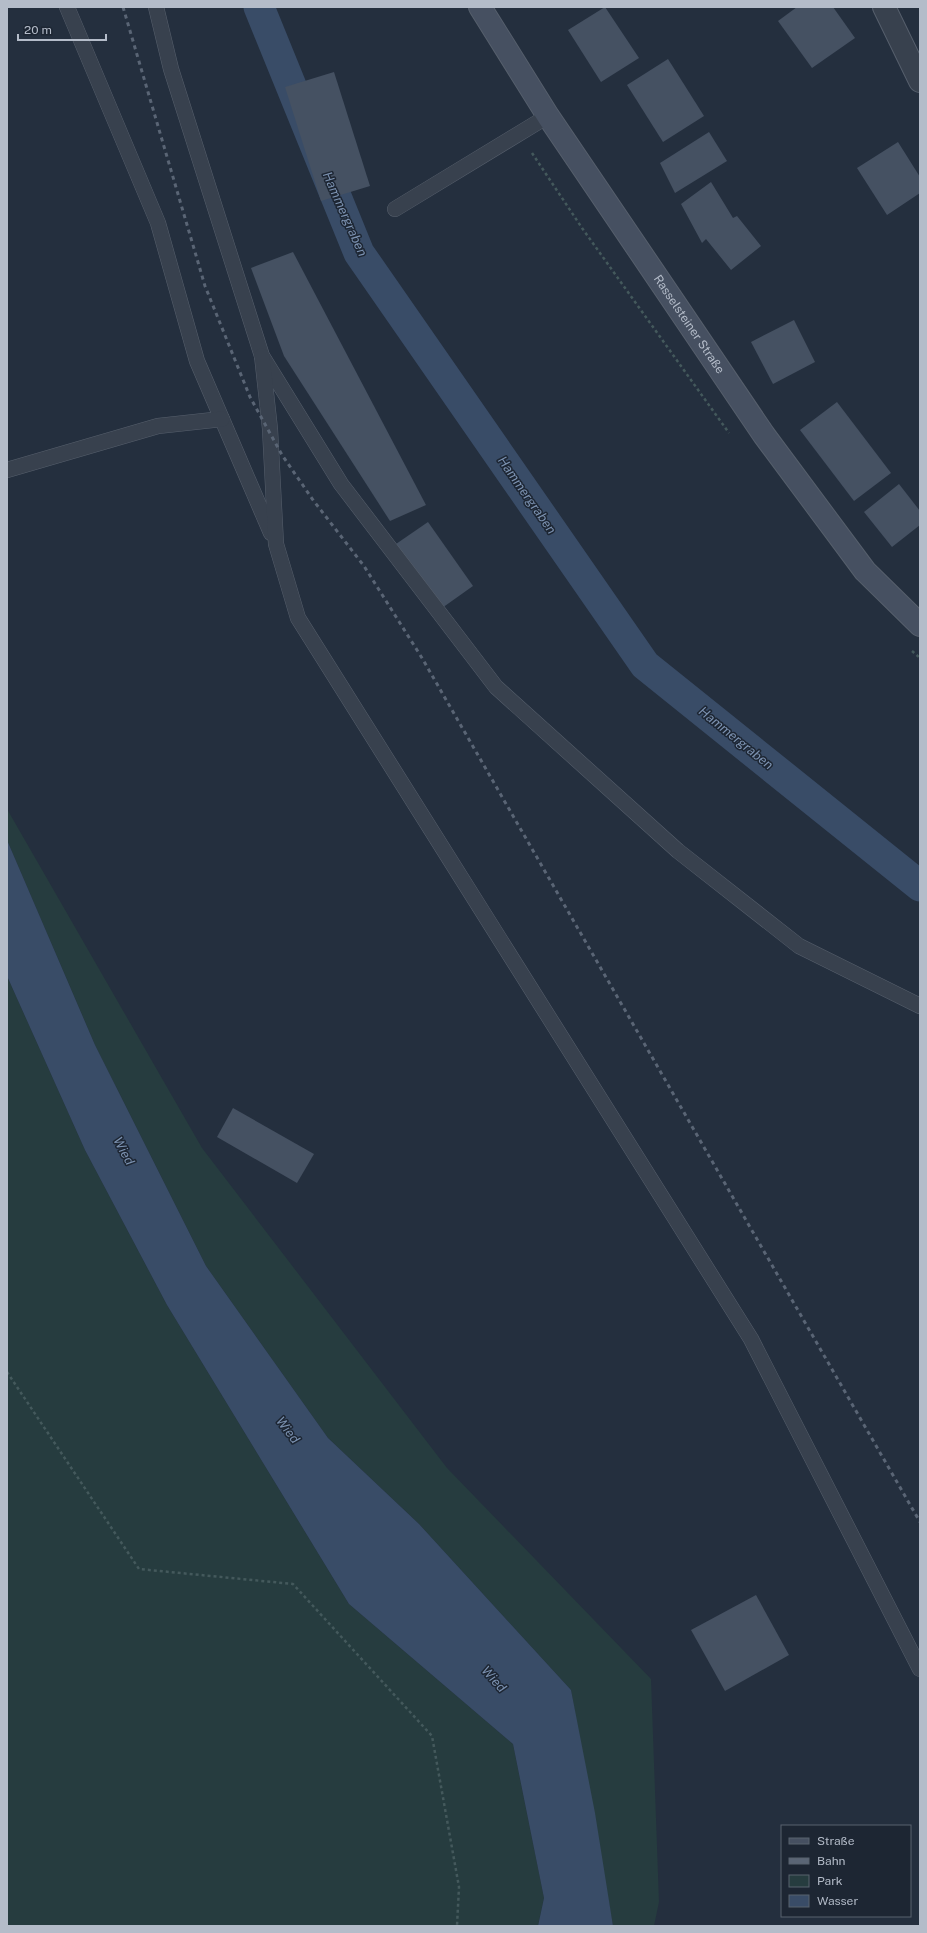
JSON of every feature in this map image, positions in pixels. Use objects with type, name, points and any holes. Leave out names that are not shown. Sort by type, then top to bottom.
[{"type":"main road","name":"Rasselsteiner Straße","points":[[480,7],[548,116],[764,435],[865,571],[920,625]]},
{"type":"street","points":[[884,7],[920,81]]},
{"type":"lane","points":[[67,7],[158,223],[197,361],[276,544],[298,618],[751,1339],[920,1669]]},
{"type":"lane","points":[[156,7],[172,69],[262,356],[270,429],[276,544]]},
{"type":"lane","points":[[395,209],[548,116]]},
{"type":"lane","points":[[262,356],[341,484],[496,687],[678,851],[799,946],[920,1006]]},
{"type":"lane","points":[[7,470],[158,426],[222,419]]},
{"type":"path","points":[[7,1372],[139,1570],[293,1584],[432,1736],[459,1887],[457,1926]]},
{"type":"green space","points":[[7,809],[202,1148],[447,1468],[651,1679],[659,1902],[654,1926],[613,1926],[571,1690],[419,1524],[328,1438],[206,1266],[95,1045],[7,840]]},
{"type":"green space","points":[[7,976],[85,1150],[167,1305],[349,1604],[513,1744],[544,1898],[538,1926],[7,1926]]},
{"type":"water","name":"Wied","points":[[7,840],[95,1045],[206,1266],[328,1438],[419,1524],[571,1690],[595,1813],[613,1926],[538,1926],[544,1898],[513,1744],[349,1604],[167,1305],[85,1150],[7,976]]},
{"type":"building","points":[[605,7],[639,58],[601,82],[568,30]]},
{"type":"building","points":[[797,7],[833,7],[855,38],[812,68],[778,21]]},
{"type":"building","points":[[668,59],[704,116],[663,142],[627,85]]},
{"type":"building","points":[[334,72],[370,186],[321,201],[285,87]]},
{"type":"building","points":[[709,132],[727,161],[675,193],[660,163]]},
{"type":"building","points":[[898,142],[920,177],[920,193],[887,215],[857,168]]},
{"type":"building","points":[[711,182],[733,218],[737,216],[761,246],[731,270],[706,239],[702,243],[681,204]]},
{"type":"building","points":[[293,252],[426,505],[390,521],[284,356],[251,268]]},
{"type":"building","points":[[794,320],[815,362],[773,384],[751,342]]},
{"type":"building","points":[[837,402],[891,473],[854,501],[800,430]]},
{"type":"building","points":[[899,484],[920,511],[920,525],[892,547],[864,512]]},
{"type":"building","points":[[428,522],[473,586],[442,608],[396,544]]},
{"type":"building","points":[[233,1108],[314,1154],[297,1183],[217,1137]]},
{"type":"building","points":[[756,1595],[789,1655],[725,1691],[691,1630]]},
{"type":"waterway","name":"Hammergraben","points":[[259,7],[359,253],[645,665],[920,886]]},
{"type":"railway","points":[[123,7],[205,286],[250,397],[282,455],[313,500],[364,566],[422,658],[920,1522]]}]
